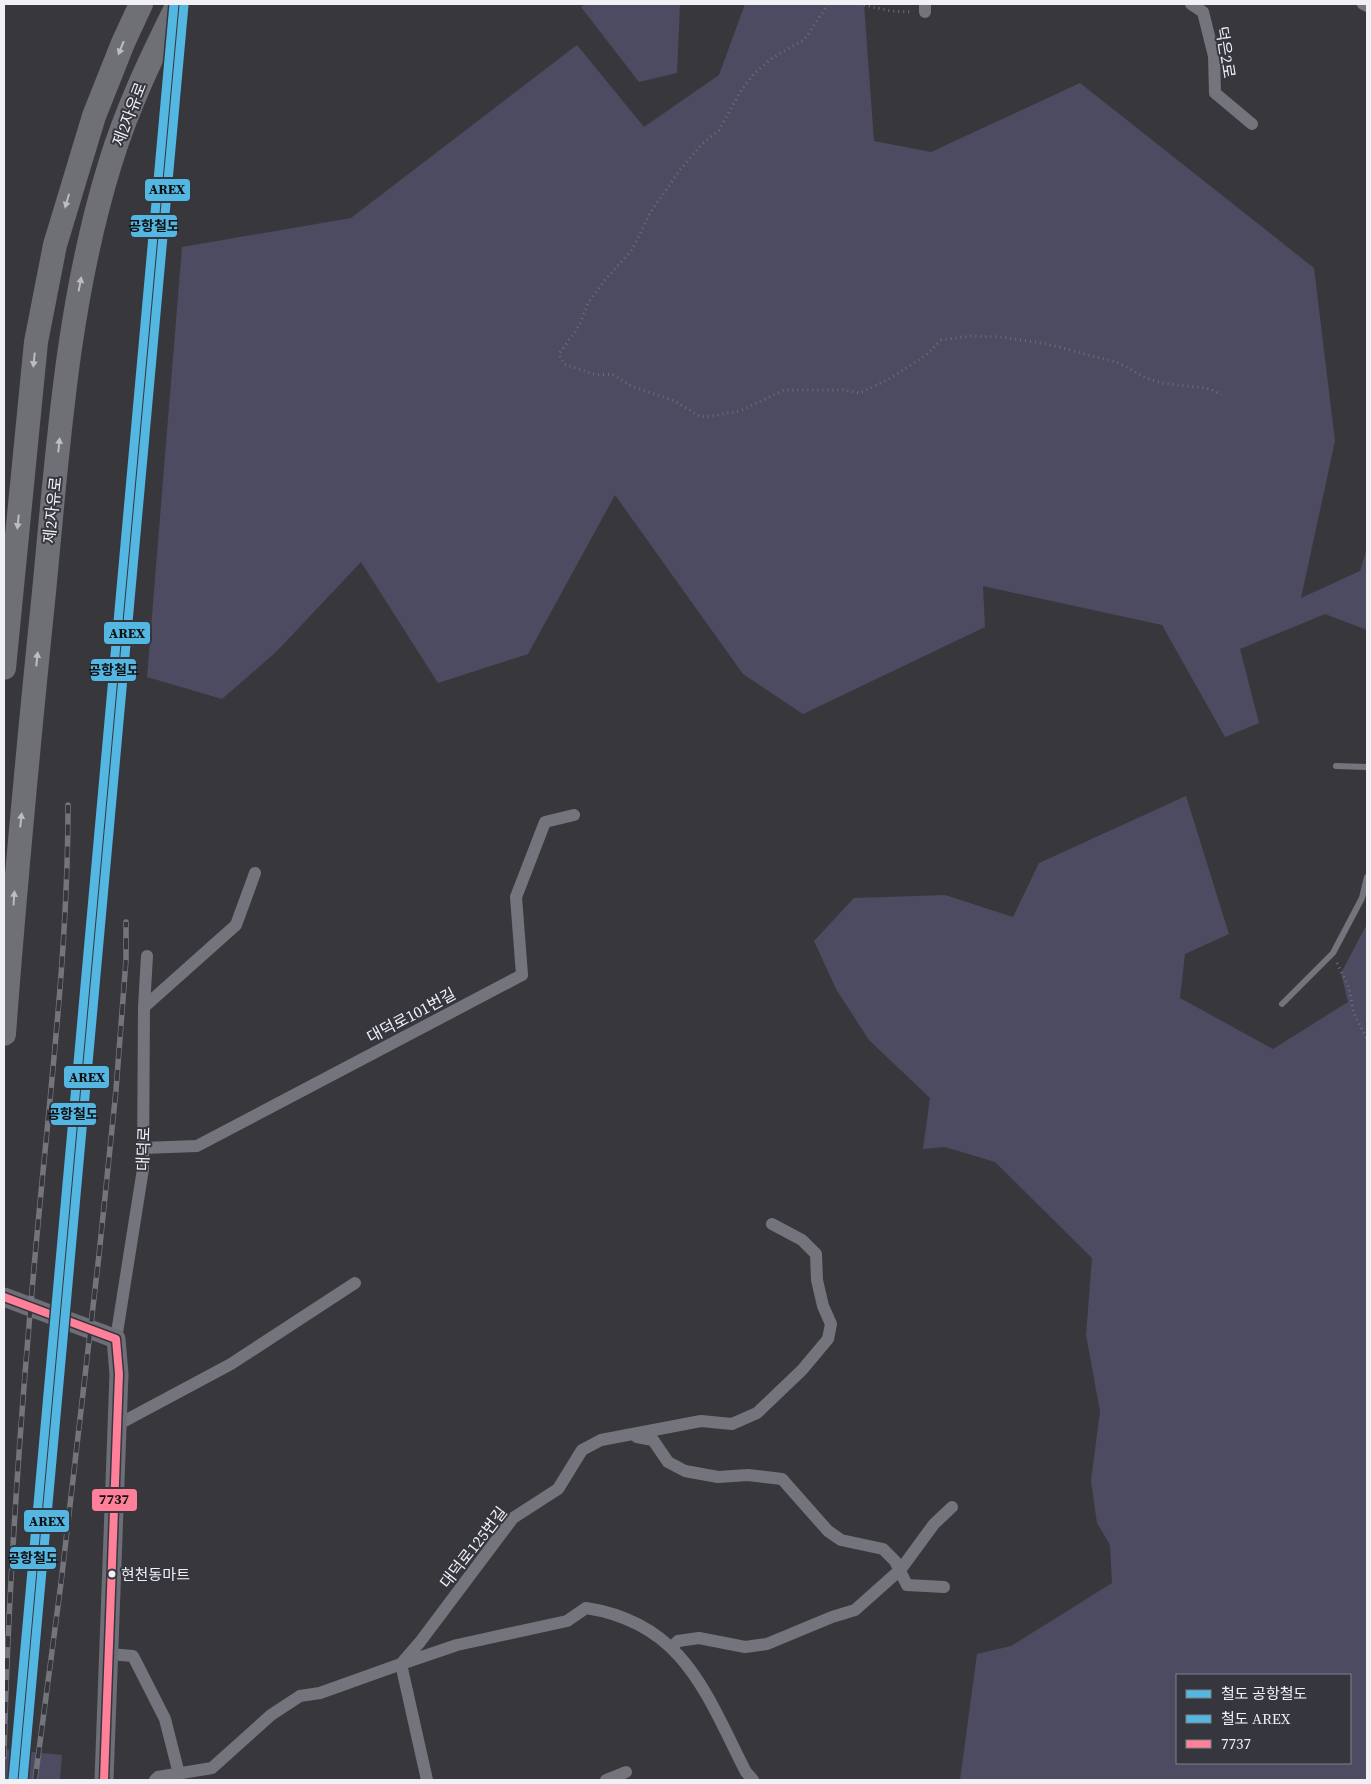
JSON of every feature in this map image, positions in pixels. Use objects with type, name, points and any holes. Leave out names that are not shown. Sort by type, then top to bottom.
[{"type":"highway","name":"제2자유로","points":[[4,668],[36,342],[55,245],[94,116],[123,43],[141,4]]},
{"type":"highway","name":"제2자유로","points":[[4,1034],[16,869],[68,353],[80,284],[113,156],[134,98],[178,4]]},
{"type":"street","name":"덕은2로","points":[[1191,4],[1203,12],[1214,56],[1216,93],[1252,124]]},
{"type":"street","points":[[1363,4],[1367,6]]},
{"type":"street","name":"대덕로101번길","points":[[143,1148],[197,1146],[522,975],[516,897],[546,822],[574,815]]},
{"type":"street","points":[[144,1007],[236,925],[255,873]]},
{"type":"street","name":"대덕로","points":[[104,1780],[119,1374],[116,1339],[143,1169],[144,1007],[147,956]]},
{"type":"street","name":"대덕로125번길","points":[[401,1664],[513,1518],[558,1489],[582,1450],[601,1440],[701,1421],[732,1424],[757,1413],[802,1370],[828,1339],[831,1324],[823,1306],[817,1280],[816,1254],[802,1240],[772,1224]]},
{"type":"street","points":[[117,1425],[231,1364],[356,1283]]},
{"type":"street","points":[[4,1297],[116,1339]]},
{"type":"street","name":"대덕로125번길","points":[[629,1436],[653,1440],[668,1462],[685,1471],[718,1477],[748,1475],[782,1478],[828,1531],[841,1540],[883,1548],[900,1569],[908,1585],[944,1587]]},
{"type":"street","points":[[672,1647],[678,1640],[699,1638],[745,1647],[767,1644],[832,1617],[855,1610],[900,1569],[934,1524],[952,1507]]},
{"type":"street","points":[[155,1780],[158,1776],[212,1768],[271,1715],[300,1696],[320,1693],[457,1645],[567,1621],[586,1608],[610,1612],[645,1627],[678,1652],[709,1698],[746,1772],[753,1780]]},
{"type":"street","points":[[109,1654],[133,1656],[165,1719],[179,1774]]},
{"type":"street","points":[[401,1664],[427,1780]]},
{"type":"street","points":[[606,1780],[626,1772]]},
{"type":"lane","points":[[1336,766],[1367,767]]},
{"type":"lane","points":[[1282,1004],[1333,953],[1362,898],[1367,877]]},
{"type":"path","points":[[828,4],[805,39],[792,49],[771,59],[753,75],[742,89],[719,130],[700,145],[680,170],[650,213],[632,250],[605,280],[588,303],[578,326],[559,354],[564,364],[596,374],[612,374],[631,386],[675,401],[699,416],[706,417],[740,411],[784,390],[843,390],[860,393],[891,378],[926,355],[941,340],[971,336],[1002,337],[1048,344],[1119,363],[1146,378],[1162,383],[1211,389],[1221,395]]},
{"type":"path","points":[[859,4],[890,11],[925,8]]},
{"type":"path","points":[[1333,953],[1349,988],[1354,1014],[1367,1038]]},
{"type":"shaded area","points":[[585,4],[680,4],[677,73],[639,82],[581,7]]},
{"type":"shaded area","points":[[745,4],[864,4],[874,141],[931,152],[1080,83],[1314,268],[1335,441],[1301,598],[1360,571],[1367,548],[1367,630],[1325,614],[1240,649],[1259,723],[1225,737],[1162,625],[983,586],[985,627],[803,714],[743,674],[615,495],[528,654],[438,683],[361,562],[276,652],[222,699],[147,677],[182,247],[351,218],[577,45],[644,127],[719,75]]},
{"type":"shaded area","points":[[1186,796],[1229,934],[1185,954],[1180,998],[1273,1049],[1348,1002],[1341,973],[1367,924],[1367,1780],[960,1780],[977,1654],[1011,1646],[1112,1583],[1110,1545],[1097,1523],[1091,1481],[1100,1411],[1086,1335],[1092,1258],[995,1162],[945,1147],[923,1149],[930,1098],[869,1040],[836,989],[814,941],[854,898],[945,895],[1013,917],[1039,863]]},
{"type":"shaded area","points":[[4,1749],[62,1755],[60,1780],[4,1780]]},
{"type":"railway","points":[[4,1757],[16,1496],[31,1300],[62,967],[68,805]]},
{"type":"railway","points":[[35,1780],[61,1583],[99,1255],[116,1090],[126,960],[126,922]]},
{"type":"rail line","name":"공항철도","points":[[13,1780],[174,4]]},
{"type":"rail line","name":"AREX","points":[[23,1780],[184,5]]},
{"type":"transit line","name":"7737","points":[[4,1297],[116,1339],[119,1374],[104,1780]]},
{"type":"place","name":"현천동마트","points":[[112,1574]]}]
